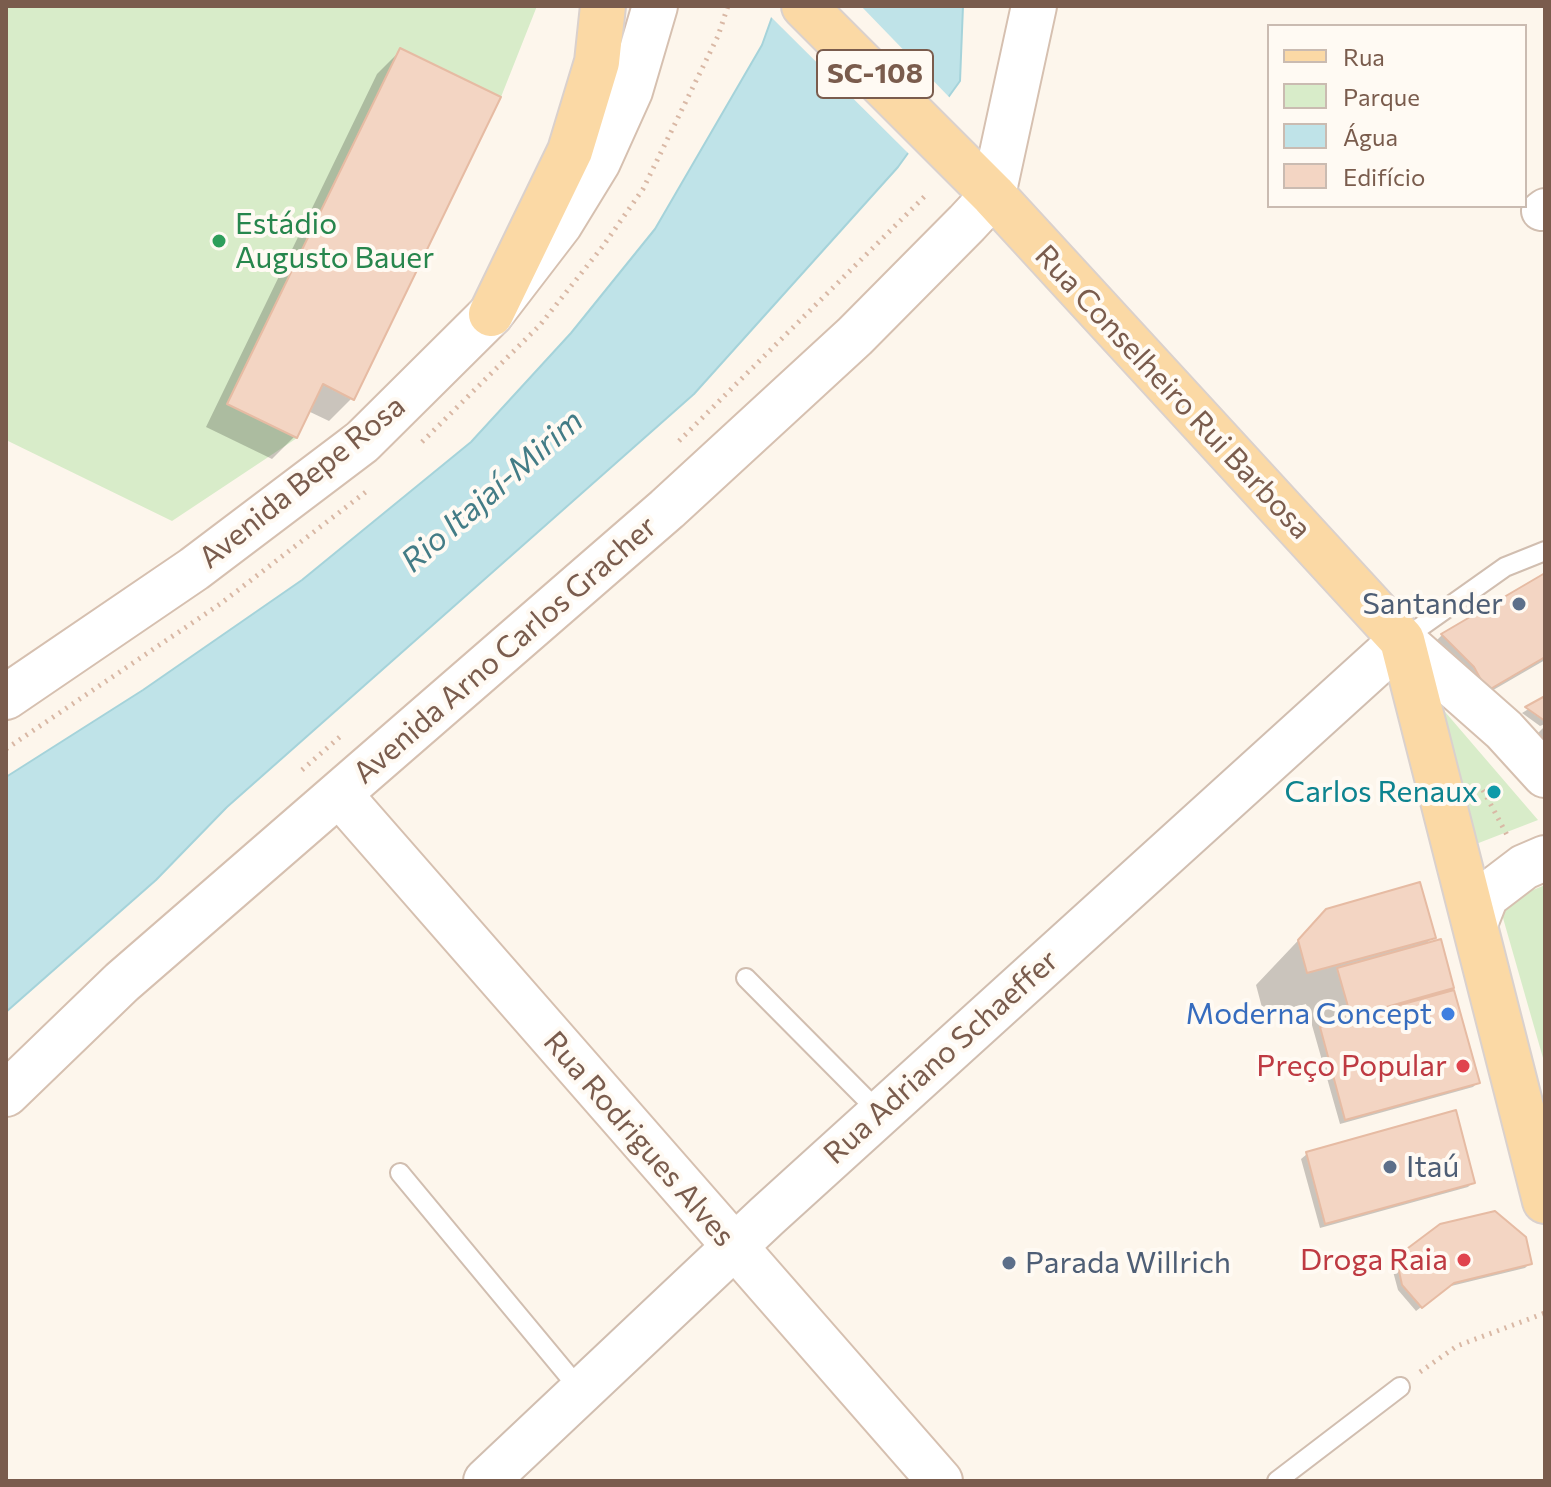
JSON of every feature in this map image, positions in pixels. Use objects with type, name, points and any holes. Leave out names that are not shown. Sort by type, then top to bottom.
[{"type":"main road","points":[[491,314],[570,151],[597,62],[603,6]]},
{"type":"main road","name":"Avenida Bepe Rosa","points":[[6,697],[194,569],[362,442],[491,314],[560,224],[598,162],[630,91],[655,6]]},
{"type":"main road","name":"Rua Conselheiro Rui Barbosa","points":[[804,6],[993,195],[1402,640]]},
{"type":"main road","points":[[993,195],[1034,6]]},
{"type":"main road","name":"Avenida Arno Carlos Gracher","points":[[6,1094],[122,982],[667,509],[855,336],[993,195]]},
{"type":"main road","points":[[1402,640],[1504,730],[1545,775]]},
{"type":"main road","points":[[1402,640],[1545,1201]]},
{"type":"main road","name":"Rua Adriano Schaeffer","points":[[486,1481],[733,1247],[1402,640]]},
{"type":"main road","name":"Rua Rodrigues Alves","points":[[339,794],[940,1481]]},
{"type":"main road","points":[[1475,924],[1486,896],[1534,862]]},
{"type":"lane","points":[[1402,640],[1505,567],[1545,551]]},
{"type":"lane","points":[[746,978],[880,1113]]},
{"type":"lane","points":[[400,1173],[567,1374],[585,1388]]},
{"type":"lane","points":[[1277,1481],[1400,1387]]},
{"type":"path","points":[[866,250],[925,196]]},
{"type":"path","points":[[1476,778],[1534,862]]},
{"type":"path","points":[[1400,1387],[1457,1346],[1545,1313]]},
{"type":"green space","name":"Estádio Augusto Bauer","points":[[6,6],[537,6],[501,97],[354,400],[323,385],[297,438],[172,521],[6,440]]},
{"type":"green space","points":[[1440,706],[1538,820],[1476,844]]},
{"type":"green space","points":[[1545,885],[1545,1065],[1499,904]]},
{"type":"water","name":"Rio Itajaí-Mirim","points":[[776,6],[963,6],[960,81],[898,167],[694,394],[227,807],[156,880],[6,1012],[6,777],[143,690],[302,580],[471,442],[571,333],[655,229],[762,45]]},
{"type":"pier","points":[[771,6],[861,6],[951,99],[911,156],[768,14]]},
{"type":"building","points":[[400,48],[501,97],[354,400],[323,384],[297,438],[227,404]]},
{"type":"building","name":"Santander","points":[[1545,573],[1545,657],[1487,691],[1474,667],[1441,634]]},
{"type":"building","points":[[1545,696],[1545,721],[1525,707]]},
{"type":"building","points":[[1420,882],[1436,938],[1307,973],[1298,940],[1326,909]]},
{"type":"building","points":[[1441,939],[1454,988],[1351,1017],[1337,968]]},
{"type":"building","points":[[1454,990],[1480,1083],[1345,1120],[1320,1027]]},
{"type":"building","name":"Itaú","points":[[1456,1110],[1475,1183],[1325,1224],[1306,1152]]},
{"type":"building","name":"Droga Raia","points":[[1495,1211],[1526,1237],[1532,1264],[1454,1283],[1422,1308],[1402,1285],[1396,1257],[1440,1224]]},
{"type":"place","name":"Estádio Augusto Bauer","points":[[219,241]]},
{"type":"place","name":"Santander","points":[[1519,604]]},
{"type":"place","name":"Carlos Renaux","points":[[1494,792]]},
{"type":"place","name":"Moderna Concept","points":[[1448,1014]]},
{"type":"place","name":"Preço Popular","points":[[1463,1066]]},
{"type":"place","name":"Itaú","points":[[1390,1167]]},
{"type":"place","name":"Droga Raia","points":[[1464,1260]]},
{"type":"place","name":"Parada Willrich","points":[[1009,1263]]}]
